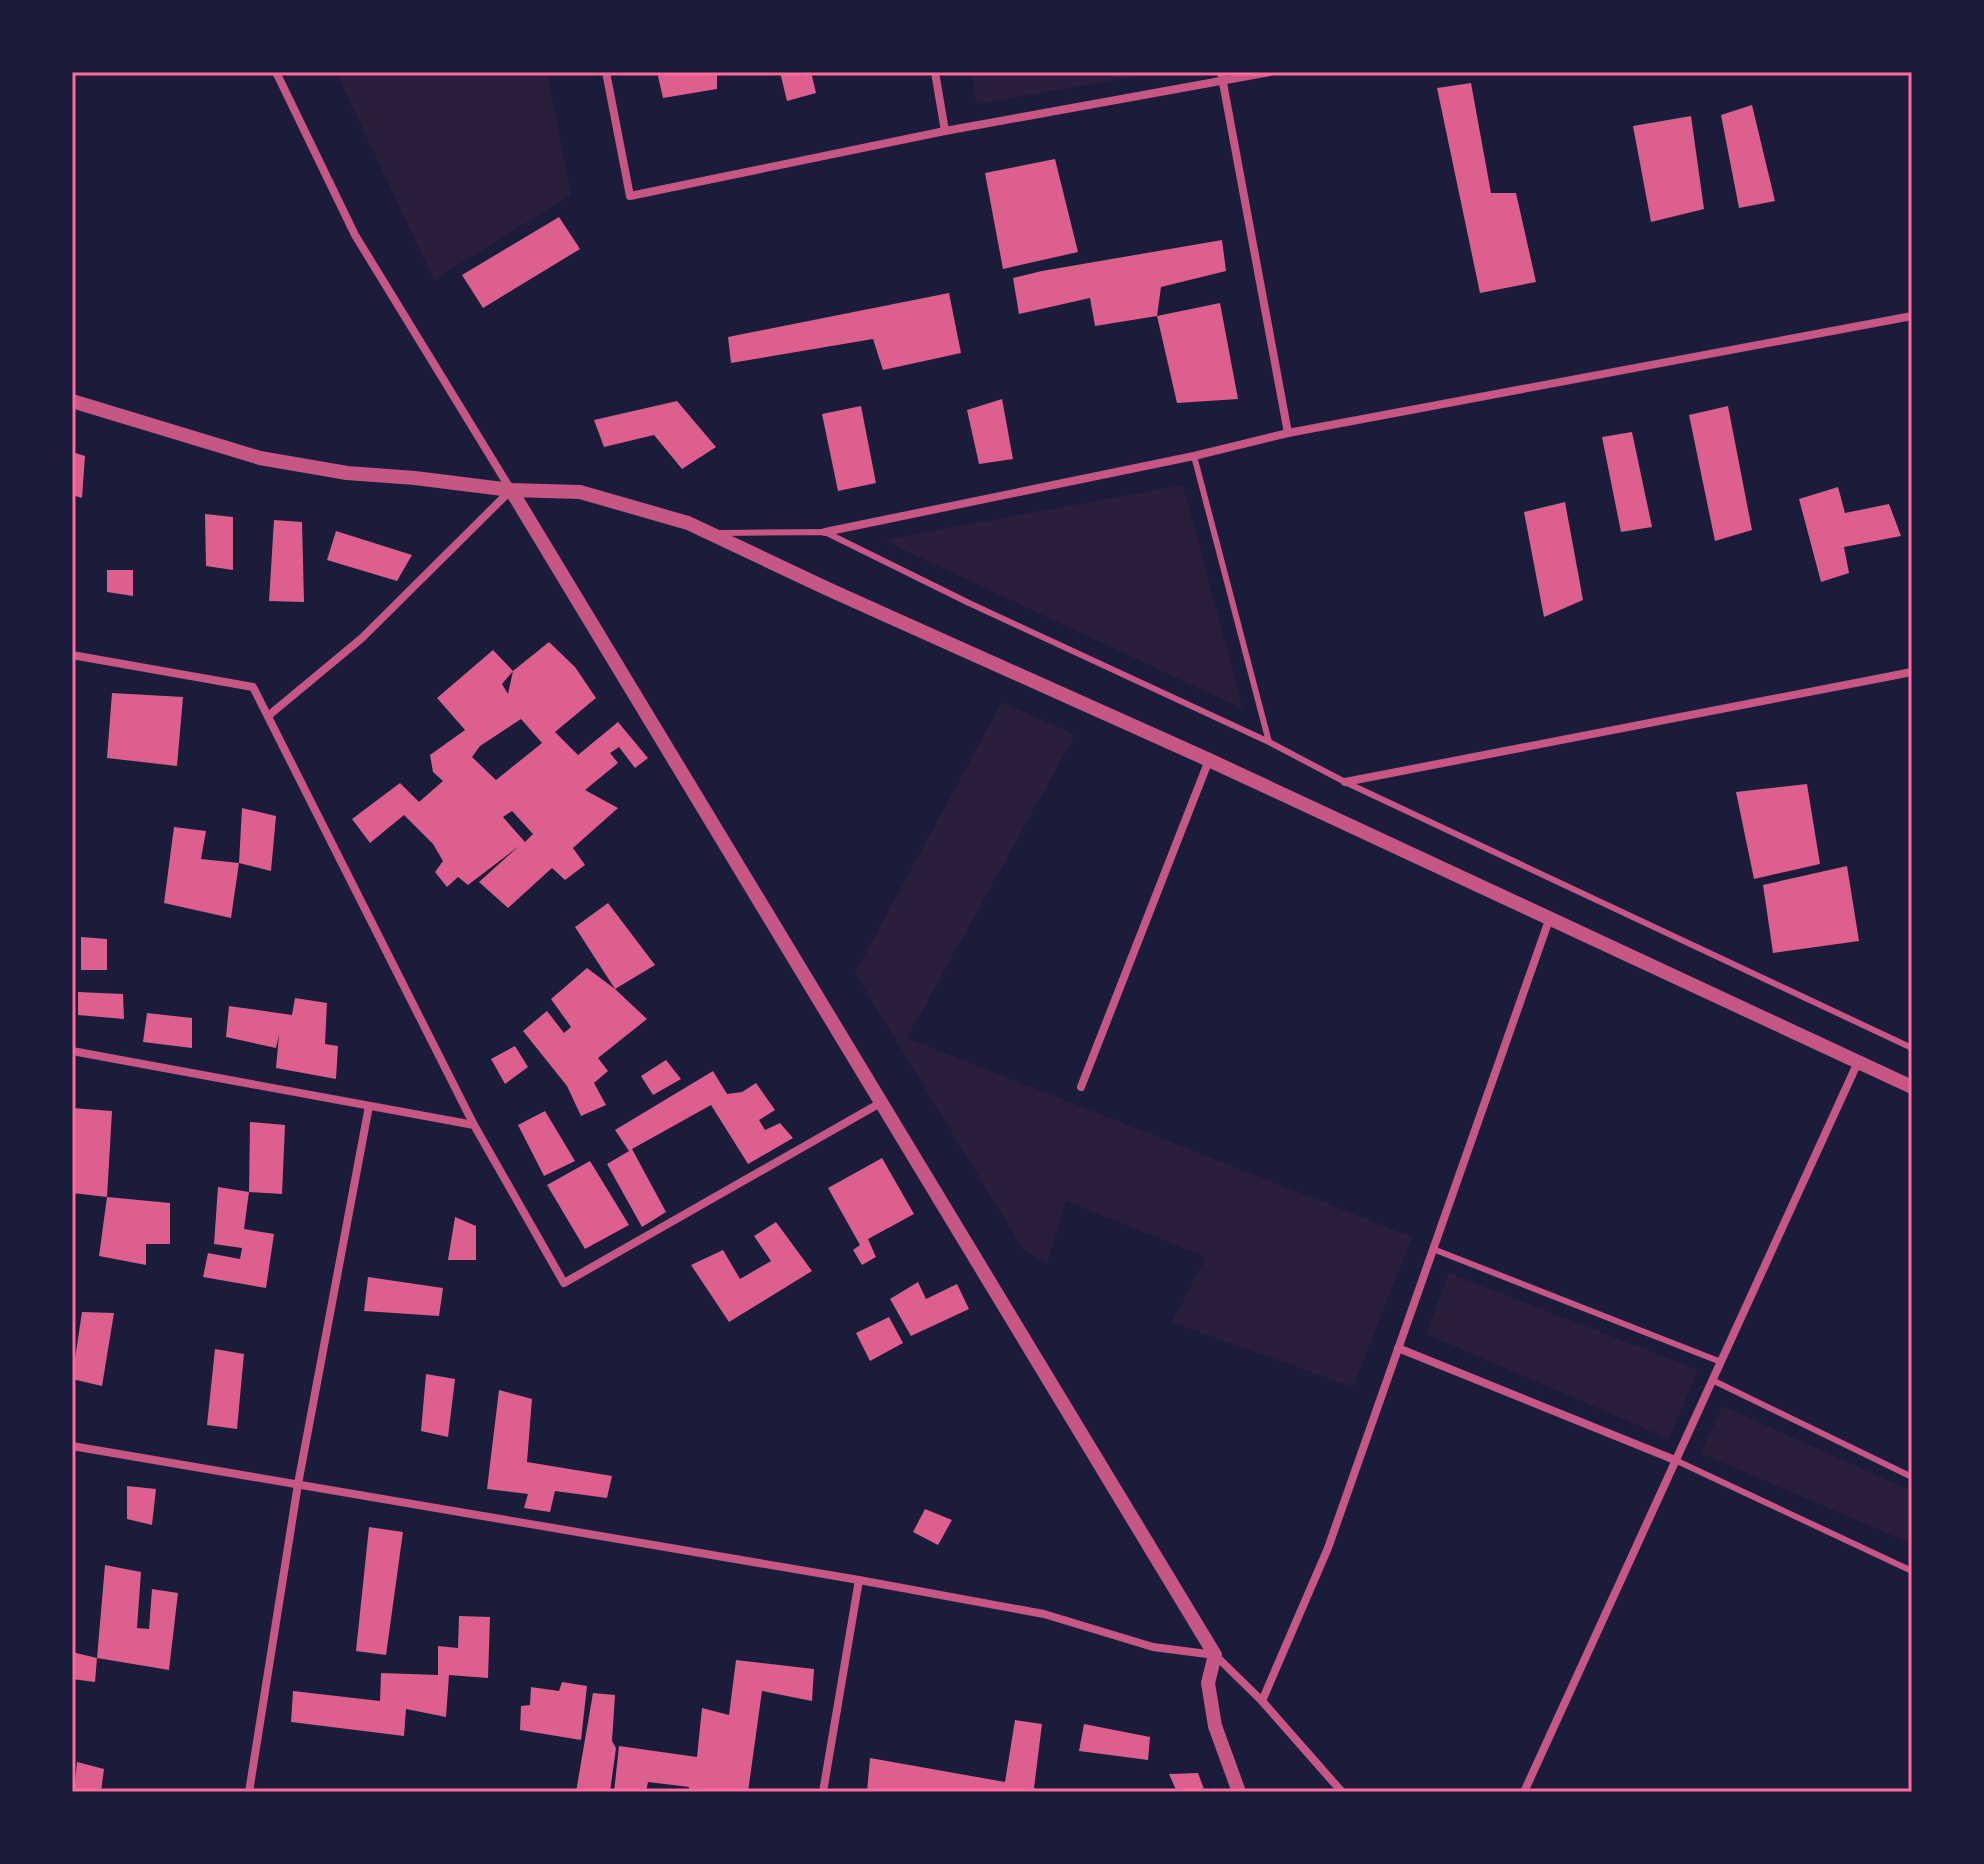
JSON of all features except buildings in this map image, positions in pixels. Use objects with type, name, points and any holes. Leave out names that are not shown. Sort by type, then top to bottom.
[{"type":"street","points":[[276,72],[355,235],[1215,1655],[1262,1701],[1342,1792]]},
{"type":"street","points":[[606,72],[630,196],[1222,76],[1270,72]]},
{"type":"street","points":[[935,72],[945,131]]},
{"type":"street","points":[[1222,76],[1288,433]]},
{"type":"street","points":[[825,532],[1194,456],[1288,433],[1912,316]]},
{"type":"street","points":[[72,401],[260,458],[347,473],[511,490],[580,492],[688,523],[1209,760],[1912,1087]]},
{"type":"street","points":[[268,716],[362,638],[511,490]]},
{"type":"street","points":[[72,655],[253,687],[474,1125],[564,1283],[882,1102]]},
{"type":"street","points":[[1345,782],[1912,672]]},
{"type":"street","points":[[1081,1087],[1209,760]]},
{"type":"street","points":[[1262,1701],[1328,1548],[1549,920]]},
{"type":"street","points":[[72,1051],[474,1125]]},
{"type":"street","points":[[1524,1792],[1858,1061]]},
{"type":"street","points":[[249,1792],[298,1484],[369,1106]]},
{"type":"street","points":[[1398,1348],[1675,1460]]},
{"type":"street","points":[[72,1446],[859,1580],[1044,1614],[1153,1647],[1215,1655]]},
{"type":"street","points":[[823,1792],[859,1580]]},
{"type":"street","points":[[1215,1655],[1208,1683],[1215,1726],[1239,1792]]},
{"type":"lane","points":[[1194,456],[1269,742]]},
{"type":"lane","points":[[708,533],[825,532],[969,603],[1269,742],[1345,782],[1912,1048]]},
{"type":"lane","points":[[1433,1249],[1721,1362]]},
{"type":"lane","points":[[1712,1380],[1912,1477]]},
{"type":"lane","points":[[1675,1460],[1912,1571]]},
{"type":"shaded area","points":[[336,72],[547,72],[571,195],[434,280]]},
{"type":"shaded area","points":[[971,72],[1163,72],[977,104]]},
{"type":"shaded area","points":[[1183,485],[1243,709],[883,540]]},
{"type":"shaded area","points":[[1002,702],[1075,735],[907,1038],[1412,1237],[1353,1387],[1172,1322],[1206,1257],[1066,1201],[1047,1264],[1023,1249],[855,973]]},
{"type":"shaded area","points":[[1449,1273],[1698,1370],[1669,1439],[1426,1334]]},
{"type":"shaded area","points":[[1723,1406],[1912,1491],[1912,1544],[1700,1453]]}]
